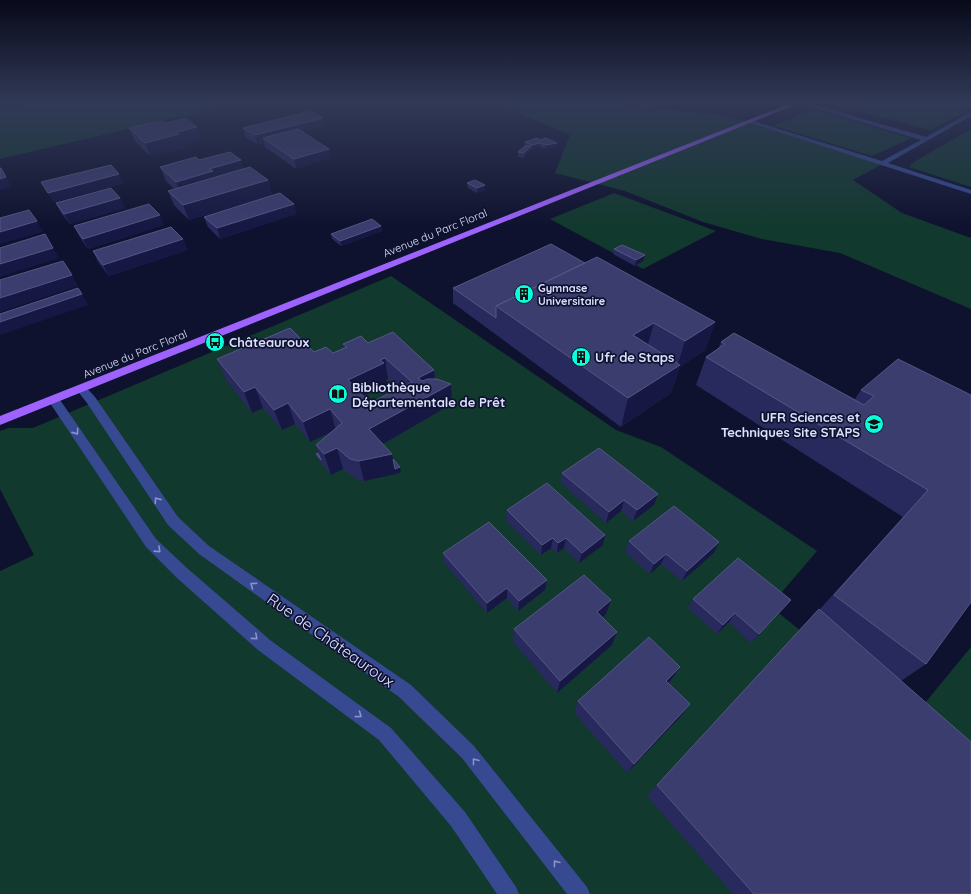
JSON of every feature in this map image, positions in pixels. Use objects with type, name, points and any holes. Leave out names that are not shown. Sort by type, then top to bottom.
[{"type":"main road","name":"Avenue du Parc Floral","points":[[0,421],[691,144]]},
{"type":"street","points":[[821,144],[971,192]]},
{"type":"street","points":[[884,163],[918,144]]},
{"type":"street","name":"Rue de Châteauroux","points":[[81,389],[91,400],[173,521],[204,550],[405,691],[468,752],[580,894]]},
{"type":"street","points":[[54,400],[151,543],[182,573],[264,645],[385,734],[458,819],[509,894]]},
{"type":"green space","points":[[0,144],[65,144],[0,159]]},
{"type":"green space","points":[[567,144],[821,144],[884,163],[853,180],[902,213],[971,238],[971,309],[840,253],[762,239],[703,222],[625,191],[555,173]]},
{"type":"green space","points":[[832,144],[899,144],[872,156]]},
{"type":"green space","points":[[946,144],[971,144],[971,187],[909,167],[914,162]]},
{"type":"green space","points":[[614,193],[716,231],[643,269],[550,219]]},
{"type":"green space","points":[[391,276],[616,430],[661,447],[817,551],[770,606],[911,720],[971,647],[971,894],[0,894],[0,571],[34,555],[0,489],[0,431],[9,428],[33,428]]},
{"type":"building","points":[[271,144],[321,144],[329,149],[294,159]]},
{"type":"building","points":[[525,146],[531,146],[524,153],[518,152]]},
{"type":"building","points":[[230,152],[241,160],[209,169],[213,171],[176,182],[160,167],[196,157],[199,160]]},
{"type":"building","points":[[111,165],[119,174],[48,193],[41,182]]},
{"type":"building","points":[[250,167],[268,180],[183,205],[168,191]]},
{"type":"building","points":[[0,168],[6,177],[0,179]]},
{"type":"building","points":[[475,180],[485,185],[477,188],[467,183]]},
{"type":"building","points":[[111,188],[120,198],[64,214],[56,203]]},
{"type":"building","points":[[280,193],[294,204],[217,228],[204,217]]},
{"type":"building","points":[[149,204],[160,215],[83,239],[74,226]]},
{"type":"building","points":[[29,210],[37,221],[0,232],[0,218]]},
{"type":"building","points":[[372,219],[381,226],[340,241],[331,234]]},
{"type":"building","points":[[171,227],[183,239],[103,265],[93,251]]},
{"type":"building","points":[[45,234],[53,248],[0,264],[0,248]]},
{"type":"building","points":[[551,244],[585,263],[496,306],[496,318],[453,288]]},
{"type":"building","points":[[622,245],[645,255],[636,260],[614,249]]},
{"type":"building","points":[[597,257],[715,322],[685,341],[654,323],[633,335],[680,365],[628,398],[496,306]]},
{"type":"building","points":[[63,261],[72,275],[0,298],[0,280]]},
{"type":"building","points":[[78,288],[82,294],[0,322],[0,314]]},
{"type":"building","points":[[290,328],[314,352],[326,347],[333,353],[347,347],[343,344],[361,336],[368,343],[393,332],[434,370],[418,378],[422,381],[437,379],[451,384],[369,429],[392,454],[359,461],[350,459],[337,448],[324,454],[316,445],[342,423],[330,409],[303,422],[288,403],[274,410],[255,387],[244,392],[217,359]],"holes":[[[385,358],[412,382],[370,403],[348,380],[384,363],[380,360]]]},
{"type":"building","points":[[734,333],[864,405],[874,396],[861,390],[898,359],[971,395],[971,602],[926,664],[834,595],[928,490],[706,357],[725,344],[721,342]]},
{"type":"building","points":[[599,448],[658,494],[637,510],[624,500],[609,512],[562,473]]},
{"type":"building","points":[[393,459],[400,467],[395,469]]},
{"type":"building","points":[[547,483],[605,535],[582,553],[566,538],[558,543],[553,538],[542,545],[507,510]]},
{"type":"building","points":[[674,506],[719,542],[687,571],[666,554],[654,564],[629,541]]},
{"type":"building","points":[[489,522],[547,580],[519,601],[507,588],[487,603],[443,553]]},
{"type":"building","points":[[738,558],[791,600],[759,634],[735,613],[723,625],[693,599]]},
{"type":"building","points":[[584,575],[611,600],[597,612],[617,632],[560,681],[514,629]]},
{"type":"building","points":[[819,609],[971,742],[971,894],[754,894],[657,785]]},
{"type":"building","points":[[649,637],[680,667],[666,681],[690,704],[634,764],[578,701]]},
{"type":"place","name":"Gymnase Universitaire","points":[[524,294]]},
{"type":"place","name":"Châteauroux","points":[[215,342]]},
{"type":"place","name":"Ufr de Staps","points":[[581,357]]},
{"type":"place","name":"Bibliothèque Départementale de Prêt","points":[[338,394]]},
{"type":"place","name":"UFR Sciences et Techniques Site STAPS","points":[[874,424]]}]
